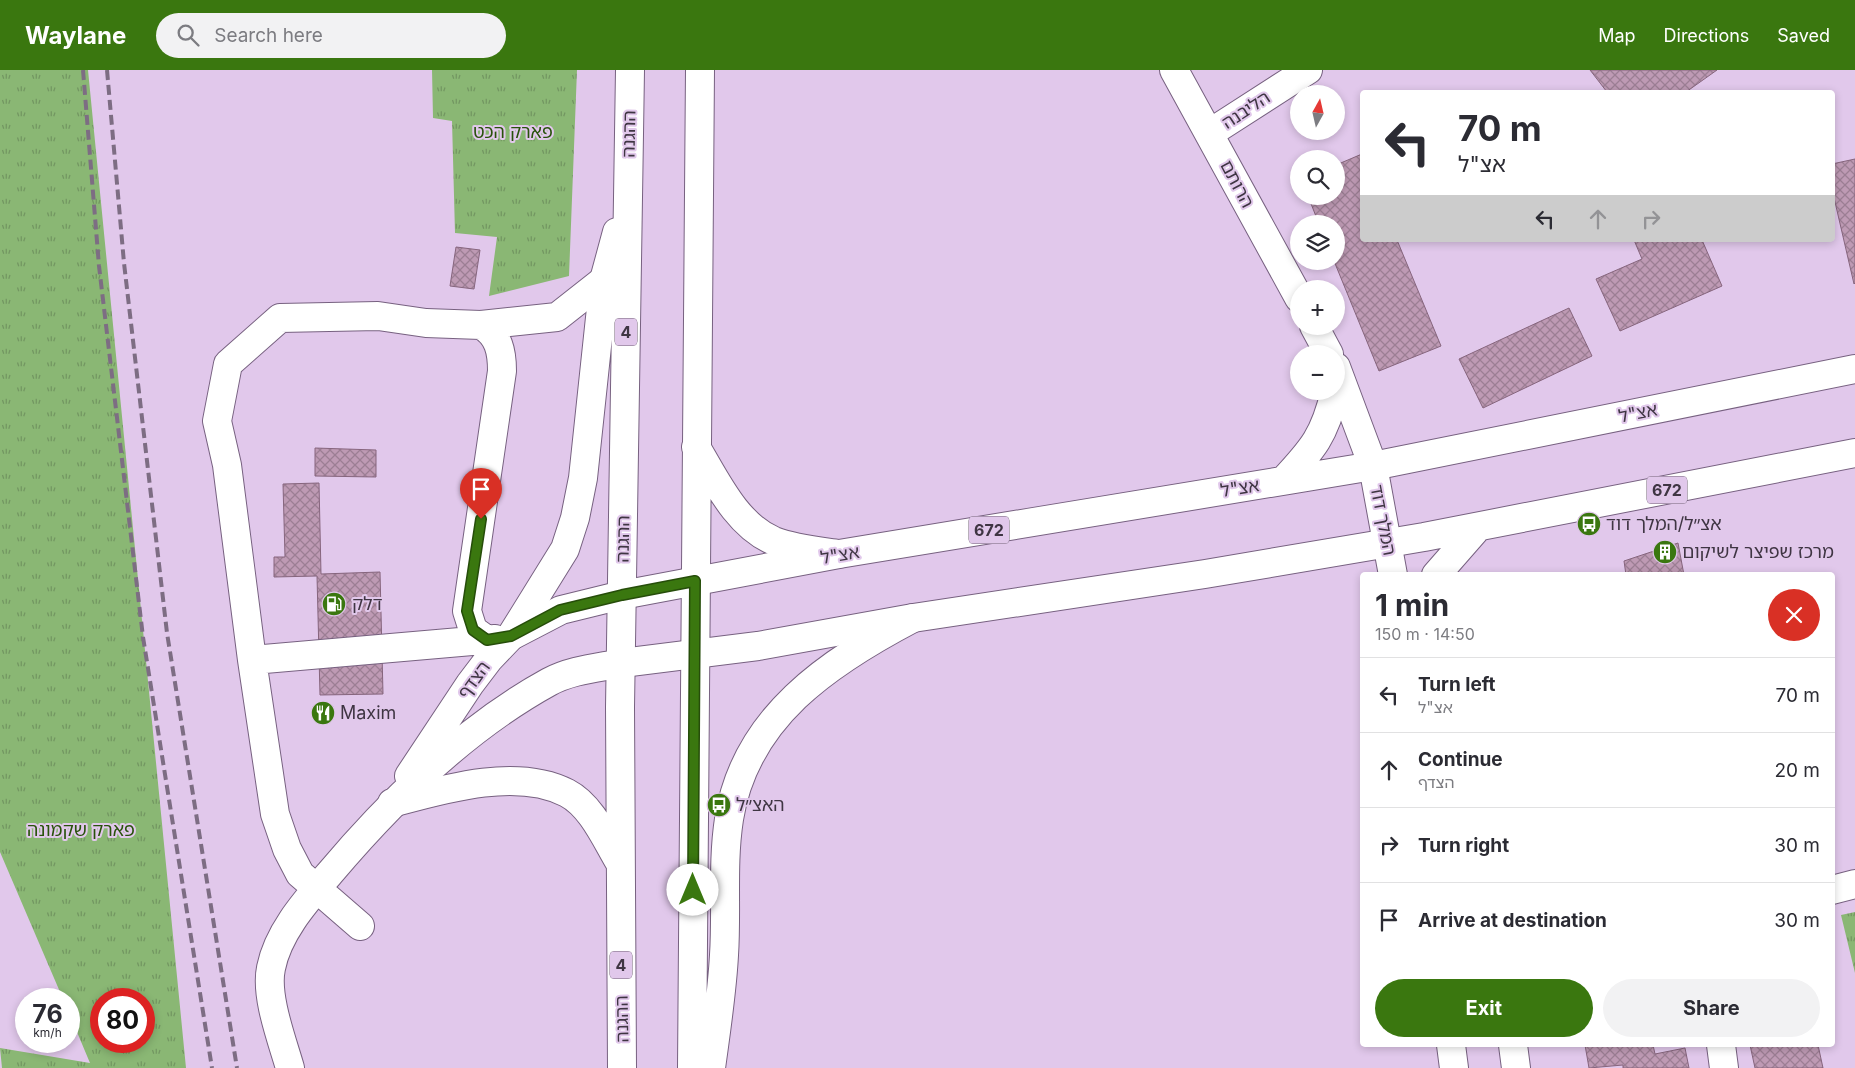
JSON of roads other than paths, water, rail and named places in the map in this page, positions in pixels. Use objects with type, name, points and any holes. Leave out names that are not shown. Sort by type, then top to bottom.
[{"type":"main road","name":"ההגנה","points":[[622,1068],[620,863],[622,595],[630,70]]},
{"type":"main road","points":[[692,1068],[700,70]]},
{"type":"main road","name":"הרותם","points":[[1174,70],[1290,281]]},
{"type":"main road","name":"הליבנה","points":[[1210,133],[1308,70]]},
{"type":"main road","points":[[252,660],[499,638],[565,549],[575,518],[584,478],[604,280],[628,192]]},
{"type":"main road","points":[[360,926],[316,890],[300,874],[287,849],[275,814],[252,660],[227,465],[217,421],[228,364],[280,318],[378,316],[426,323],[481,326],[557,317],[604,280]]},
{"type":"main road","points":[[481,326],[488,329],[502,351],[502,371],[467,611],[473,630],[499,638]]},
{"type":"main road","name":"אצ\"ל","points":[[622,595],[839,554],[1373,466],[1855,369]]},
{"type":"main road","points":[[1345,398],[1373,466]]},
{"type":"main road","points":[[1283,481],[1311,452],[1321,436],[1329,416],[1331,400]]},
{"type":"main road","points":[[696,446],[728,500],[756,530],[773,540],[792,547],[839,554]]},
{"type":"main road","name":"672","points":[[622,663],[694,655],[913,618],[1205,574],[1478,528],[1855,453]]},
{"type":"main road","name":"המלך דוד","points":[[1373,466],[1393,572]]},
{"type":"main road","points":[[1439,572],[1478,528]]},
{"type":"main road","name":"הצדף","points":[[290,1068],[269,984],[270,970],[280,940],[316,890],[392,803],[470,684],[489,659],[499,638],[560,610],[622,595]]},
{"type":"main road","points":[[711,1068],[724,956],[729,819],[739,781],[760,736],[803,689],[872,640],[913,618]]},
{"type":"main road","name":"הצדף","points":[[392,803],[474,733],[550,682],[574,672],[622,663]]},
{"type":"main road","points":[[392,803],[438,790],[469,784],[516,782],[539,784],[568,794],[582,806],[620,863]]},
{"type":"main road","points":[[1835,889],[1855,884]]},
{"type":"main road","points":[[1451,1047],[1454,1068]]},
{"type":"main road","points":[[1513,1047],[1516,1068]]},
{"type":"main road","points":[[1722,1047],[1724,1068]]},
{"type":"railway","points":[[83,70],[99,266],[143,637],[212,1068]]},
{"type":"railway","points":[[107,70],[124,263],[167,633],[237,1068]]},
{"type":"place","name":"אצ״ל/המלך דוד","points":[[1589,524]]},
{"type":"place","name":"מרכז שפיצר לשיקום","points":[[1665,552]]},
{"type":"place","name":"דלק","points":[[334,604]]},
{"type":"place","name":"Maxim","points":[[323,713]]},
{"type":"place","name":"האצ״ל","points":[[719,805]]},
{"type":"park label","name":"פארק הכט","points":[[513,132]]},
{"type":"park label","name":"פארק שקמונה","points":[[81,830]]}]
